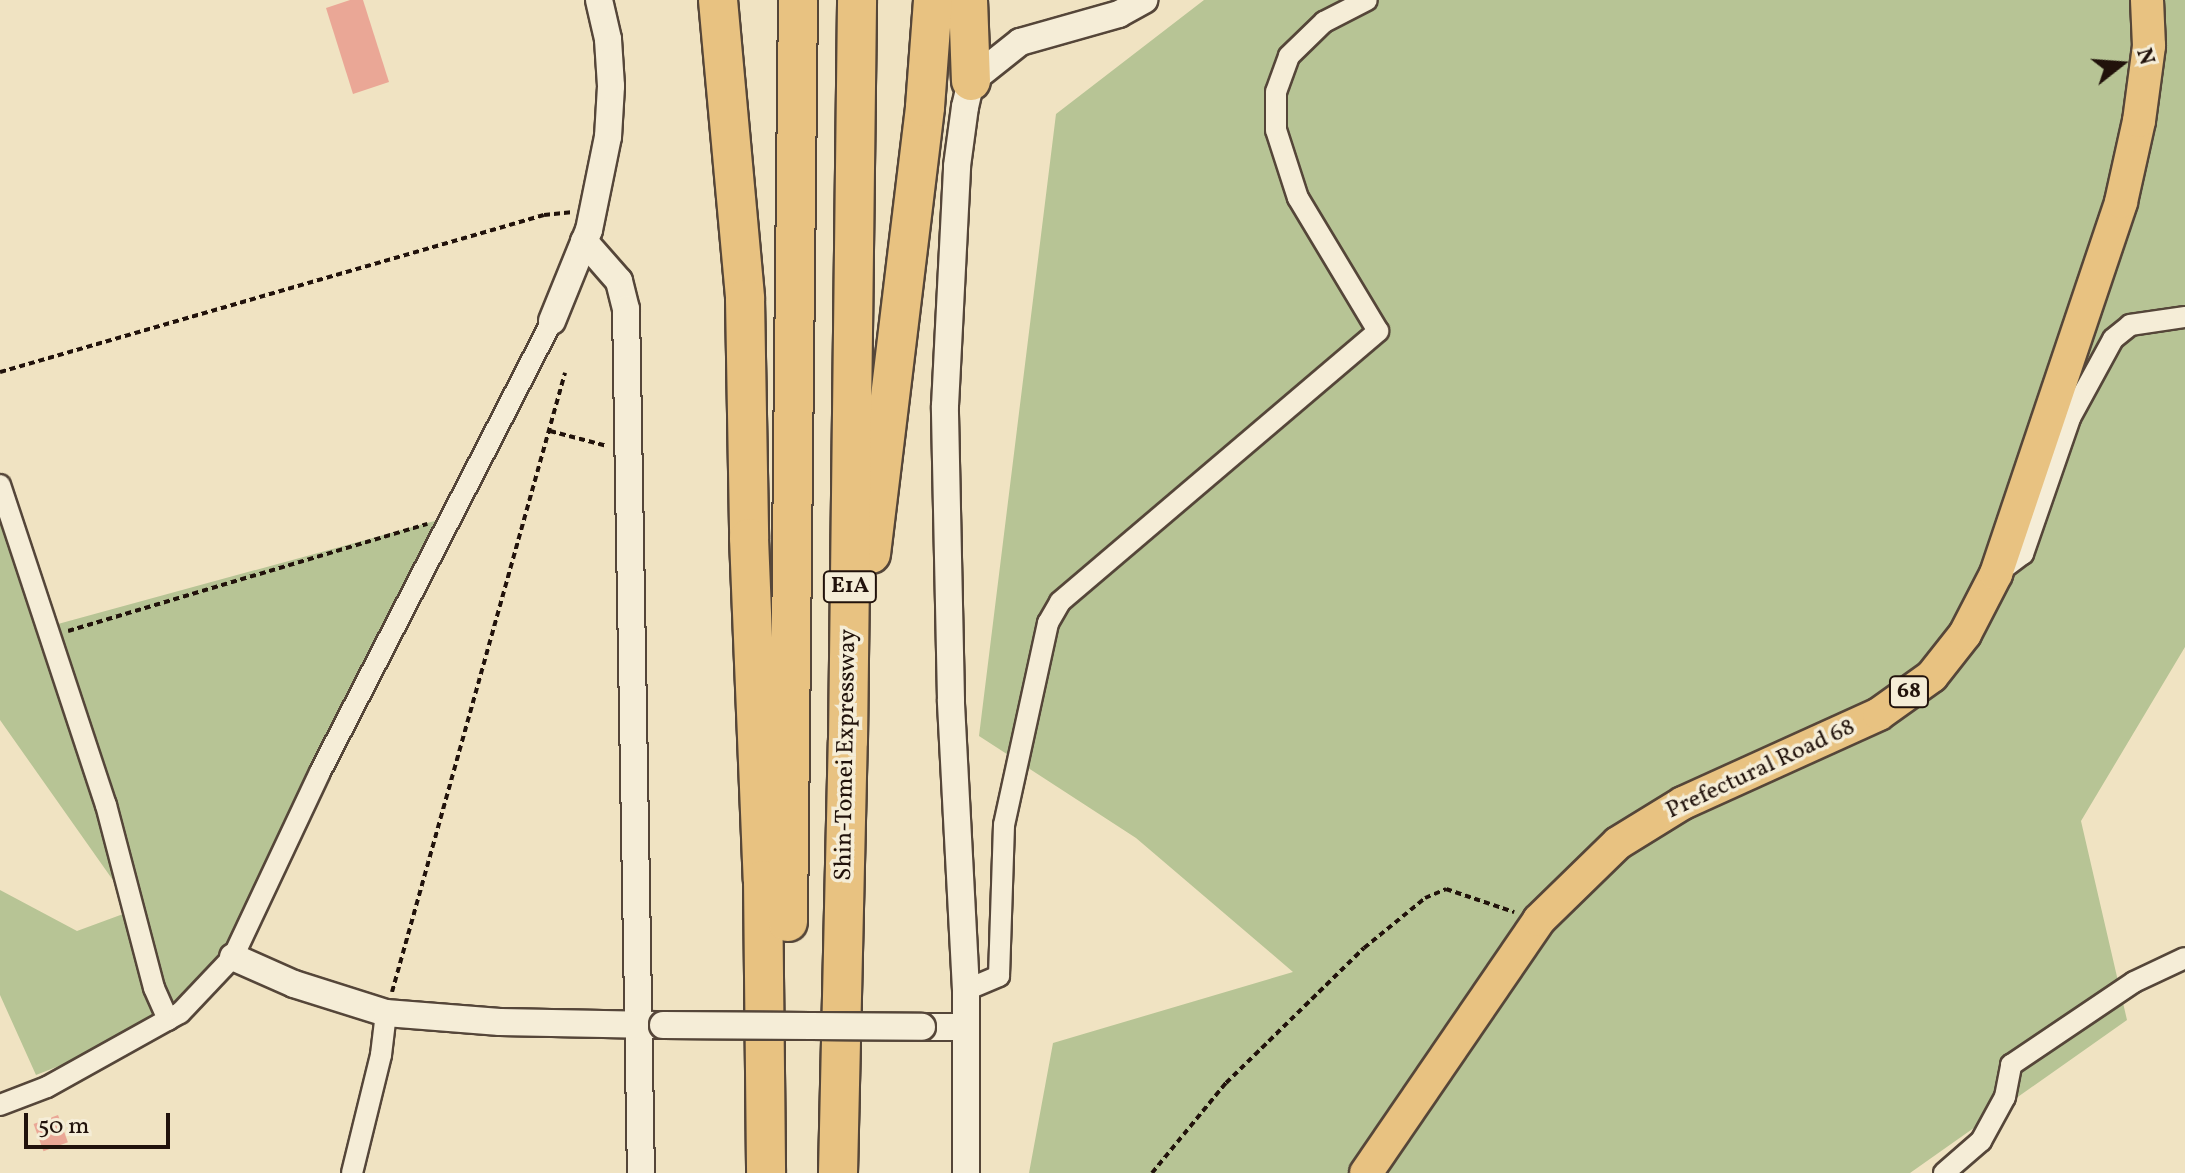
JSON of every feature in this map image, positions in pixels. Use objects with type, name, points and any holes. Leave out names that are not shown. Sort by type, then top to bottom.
[{"type":"highway","points":[[718,0],[745,299],[749,538],[763,880],[766,1173]]},
{"type":"highway","name":"E1A","points":[[782,1173],[789,883],[798,0]]},
{"type":"highway","name":"Shin-Tomei Expressway","points":[[838,1173],[848,741],[857,0]]},
{"type":"highway","points":[[848,741],[925,107],[933,0]]},
{"type":"highway","points":[[968,0],[984,70]]},
{"type":"highway","points":[[984,70],[986,28],[995,0]]},
{"type":"main road","name":"Prefectural Road 68","points":[[1366,1173],[1539,920],[1618,843],[1683,803],[1879,714],[1932,676],[1965,634],[1996,574],[2121,202],[2139,121],[2149,46],[2147,0]]},
{"type":"street","points":[[0,1105],[47,1087],[180,1013],[233,957],[320,772],[552,321],[584,241],[594,210],[608,137],[611,86],[608,39],[599,0]]},
{"type":"street","points":[[966,1173],[966,990],[951,700],[945,406],[957,166],[984,70],[1020,42],[1119,14],[1144,0]]},
{"type":"street","points":[[966,990],[999,976],[1004,825],[1048,623],[1060,602],[1378,331],[1298,198],[1276,130],[1276,92],[1289,56],[1324,22],[1367,0]]},
{"type":"street","points":[[584,241],[619,281],[626,309],[652,1025],[641,1173]]},
{"type":"street","points":[[1996,574],[2023,554],[2070,418],[2113,339],[2130,325],[2185,317]]},
{"type":"street","points":[[0,485],[106,805],[154,988],[168,1020]]},
{"type":"street","points":[[233,957],[294,984],[386,1013],[500,1022],[964,1027]]},
{"type":"street","points":[[1944,1173],[1981,1141],[2005,1097],[2011,1065],[2134,982],[2185,958]]},
{"type":"street","points":[[352,1173],[381,1055],[386,1013]]},
{"type":"path","points":[[0,372],[544,215],[594,210]]},
{"type":"path","points":[[386,1013],[565,373]]},
{"type":"path","points":[[549,431],[629,452]]},
{"type":"path","points":[[50,637],[452,516]]},
{"type":"path","points":[[1152,1173],[1226,1083],[1364,948],[1425,898],[1446,889],[1539,920]]},
{"type":"green space","points":[[1204,0],[2185,0],[2185,647],[2081,821],[2127,1020],[1910,1173],[1029,1173],[1053,1043],[1293,972],[1136,838],[979,736],[1056,114]]},
{"type":"green space","points":[[0,513],[47,627],[442,519],[236,951],[156,1028],[36,1075],[0,995],[0,890],[77,931],[134,910],[0,720]]},
{"type":"building","points":[[350,0],[363,0],[389,82],[353,94],[326,8]]},
{"type":"building","points":[[58,1115],[68,1142],[43,1151],[34,1124]]}]
